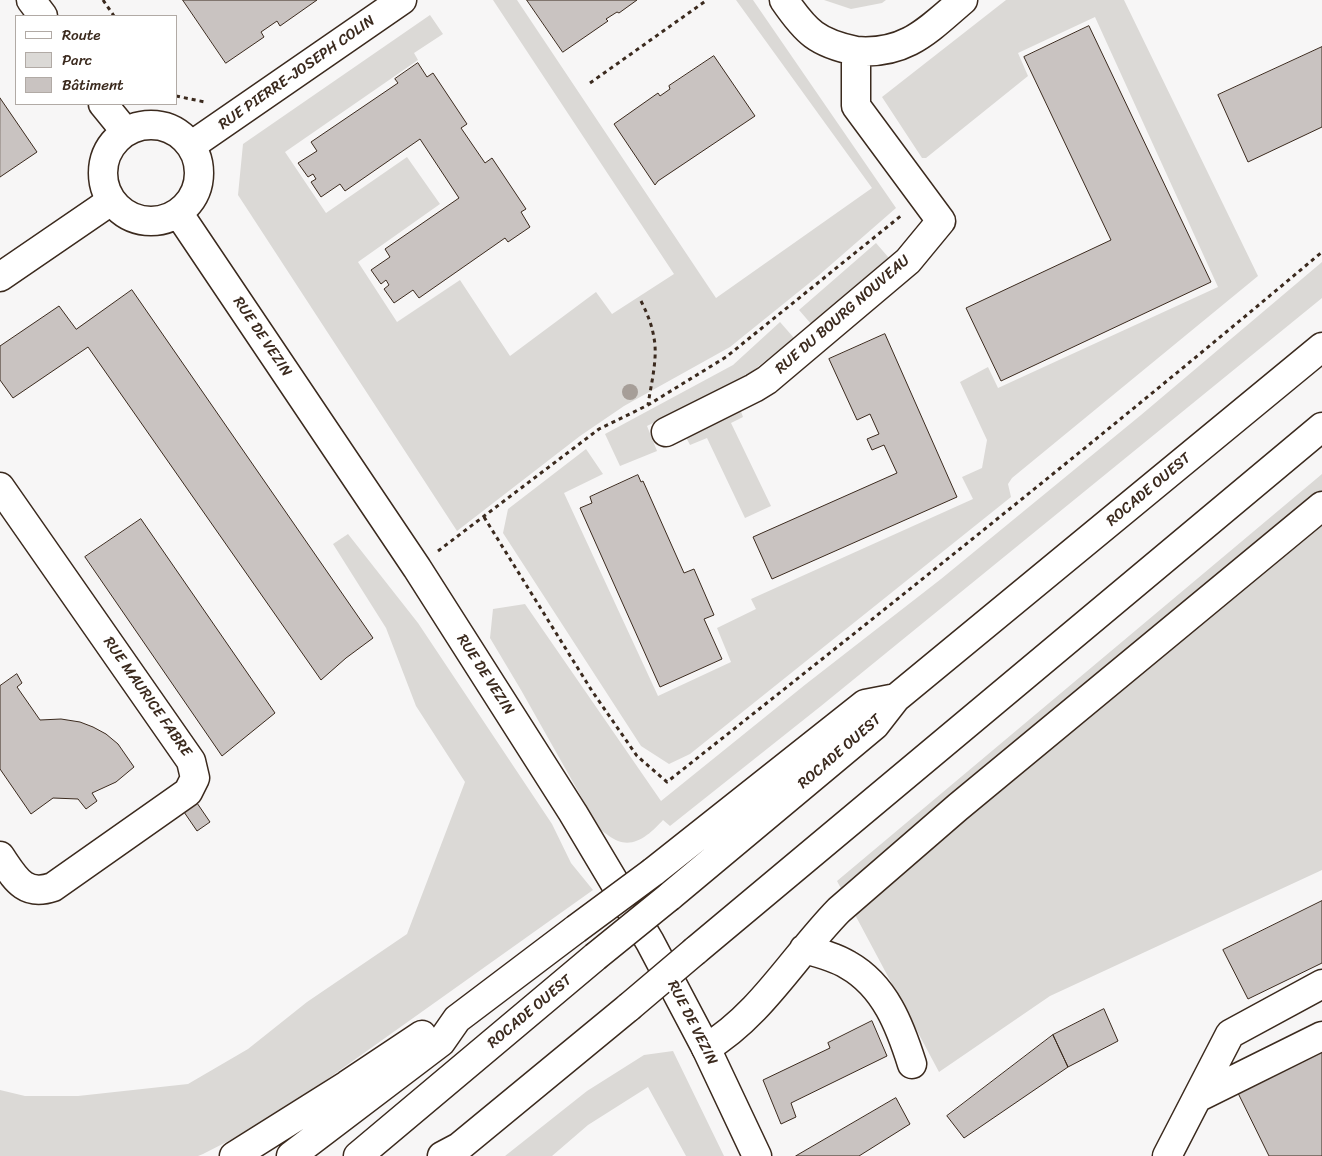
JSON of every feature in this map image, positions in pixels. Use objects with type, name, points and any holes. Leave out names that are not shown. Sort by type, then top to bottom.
[{"type":"main road","points":[[32,0],[42,15]]},
{"type":"main road","name":"RUE PIERRE-JOSEPH COLIN","points":[[192,145],[402,0]]},
{"type":"main road","points":[[784,0],[801,24],[819,39],[835,47],[871,52],[885,51],[911,42],[963,0]]},
{"type":"main road","name":"RUE DU BOURG NOUVEAU","points":[[666,432],[767,380],[908,261],[941,221],[856,106],[856,51]]},
{"type":"main road","points":[[104,105],[125,131]]},
{"type":"main road","points":[[149,124],[173,129],[192,145],[200,169],[196,195],[179,214],[155,222],[130,218],[111,201],[102,176],[108,150],[125,131],[149,124]]},
{"type":"main road","points":[[0,277],[111,201]]},
{"type":"main road","name":"RUE DE VEZIN","points":[[179,214],[417,568],[573,812],[650,942],[706,1048],[757,1156]]},
{"type":"main road","name":"ROCADE OUEST","points":[[358,1156],[595,957],[670,898],[875,725],[896,698],[1322,347]]},
{"type":"main road","points":[[452,1153],[1322,427]]},
{"type":"main road","name":"RUE MAURICE FABRE","points":[[0,487],[191,761],[195,778],[188,792],[53,888],[44,891],[32,891],[23,886],[0,856]]},
{"type":"main road","points":[[706,1048],[747,1017],[839,910],[958,807],[1322,506]]},
{"type":"main road","points":[[290,1156],[440,1042],[457,1019],[653,872],[865,704],[896,698]]},
{"type":"main road","points":[[804,949],[849,965],[868,980],[886,1000],[904,1040],[912,1064]]},
{"type":"main road","points":[[1167,1156],[1230,1034],[1322,984]]},
{"type":"main road","points":[[234,1156],[348,1085],[431,1028],[457,1019]]},
{"type":"main road","points":[[1197,1098],[1322,1036]]},
{"type":"path","points":[[103,0],[113,15]]},
{"type":"path","points":[[590,83],[707,0]]},
{"type":"path","points":[[417,568],[599,429],[648,405],[726,357],[924,198]]},
{"type":"path","points":[[484,517],[592,691],[631,748],[637,756],[667,782],[891,605],[1125,416],[1322,252]]},
{"type":"path","points":[[641,301],[649,318],[655,340],[648,405]]},
{"type":"green space","points":[[493,0],[517,0],[716,298],[872,188],[736,0],[753,0],[896,208],[818,276],[730,347],[624,406],[580,436],[457,531],[238,195],[243,144],[430,15],[443,34],[414,53],[418,60],[285,152],[326,213],[407,157],[440,204],[358,262],[397,322],[460,280],[510,356],[596,292],[612,314],[674,274]]},
{"type":"green space","points":[[824,0],[886,0],[882,3],[851,9]]},
{"type":"green space","points":[[1006,0],[1124,0],[1258,276],[1012,478],[1008,484],[1011,497],[690,754],[669,764],[641,746],[503,533],[508,509],[586,449],[603,474],[564,493],[658,696],[731,662],[717,628],[756,609],[751,599],[973,499],[962,477],[982,468],[987,440],[960,382],[988,367],[998,388],[1218,287],[1095,17],[1018,53],[1028,76],[926,158],[922,158],[882,97]]},
{"type":"green space","points":[[876,243],[889,258],[812,325],[799,310]]},
{"type":"green space","points":[[1322,262],[1322,298],[821,706],[670,826],[663,820],[643,838],[625,843],[614,839],[600,830],[490,638],[493,609],[525,604],[661,801],[806,684],[941,579],[1141,415]]},
{"type":"green space","points":[[780,322],[794,338],[745,377],[647,426],[657,451],[620,466],[605,434],[733,365]]},
{"type":"green space","points":[[740,409],[743,417],[731,423],[771,506],[745,518],[707,438],[690,445],[685,435]]},
{"type":"green space","points":[[1322,474],[1322,870],[1050,996],[939,1072],[837,881]]},
{"type":"green space","points":[[348,534],[418,623],[552,824],[571,863],[593,890],[312,1090],[246,1132],[203,1154],[198,1156],[0,1156],[0,1090],[25,1096],[78,1096],[188,1084],[248,1049],[307,1002],[407,934],[465,782],[416,706],[386,628],[333,544]]},
{"type":"green space","points":[[673,1051],[724,1156],[686,1156],[648,1087],[588,1125],[552,1156],[505,1156],[587,1091],[644,1055]]},
{"type":"building","points":[[183,0],[317,0],[280,26],[277,21],[261,32],[264,37],[226,63]]},
{"type":"building","points":[[527,0],[637,0],[619,13],[617,12],[606,19],[608,21],[563,52]]},
{"type":"building","points":[[1089,26],[1211,282],[1001,381],[966,308],[1111,240],[1024,57]]},
{"type":"building","points":[[1322,47],[1322,127],[1248,162],[1218,95]]},
{"type":"building","points":[[714,56],[755,116],[658,181],[655,185],[614,124],[658,93],[660,96],[670,89],[669,86]]},
{"type":"building","points":[[418,63],[427,77],[433,73],[467,124],[461,128],[485,163],[492,158],[526,209],[521,212],[530,227],[508,242],[505,238],[419,298],[413,290],[394,303],[384,289],[389,285],[386,280],[381,284],[371,270],[390,257],[385,249],[459,198],[420,139],[345,191],[340,184],[321,197],[311,182],[316,179],[313,174],[308,177],[298,163],[317,151],[311,142],[398,83],[395,79]]},
{"type":"building","points":[[0,98],[37,152],[0,177]]},
{"type":"building","points":[[132,290],[373,638],[321,680],[88,347],[13,398],[0,380],[0,346],[59,306],[76,329]]},
{"type":"building","points":[[885,334],[957,497],[772,579],[753,537],[897,473],[884,445],[872,450],[867,439],[879,434],[870,414],[857,420],[829,359]]},
{"type":"building","points":[[638,475],[641,482],[643,481],[684,573],[694,569],[714,615],[704,619],[722,659],[660,687],[580,508],[592,503],[590,497]]},
{"type":"building","points":[[141,519],[275,713],[222,756],[85,557]]},
{"type":"building","points":[[17,674],[22,683],[17,687],[40,720],[61,719],[80,722],[93,727],[106,734],[118,744],[134,767],[116,782],[92,793],[97,801],[86,809],[78,799],[53,798],[31,814],[0,769],[0,686]]},
{"type":"building","points":[[197,803],[210,822],[197,831],[184,812]]},
{"type":"building","points":[[1322,901],[1322,963],[1248,999],[1223,950]]},
{"type":"building","points":[[1104,1009],[1118,1041],[1068,1067],[1053,1035]]},
{"type":"building","points":[[872,1021],[887,1056],[791,1103],[796,1117],[781,1124],[763,1080],[830,1048],[828,1043]]},
{"type":"building","points":[[1053,1035],[1068,1067],[964,1138],[947,1116]]},
{"type":"building","points":[[1322,1047],[1322,1156],[1269,1156],[1236,1089]]},
{"type":"building","points":[[896,1098],[910,1124],[859,1156],[796,1156]]}]
